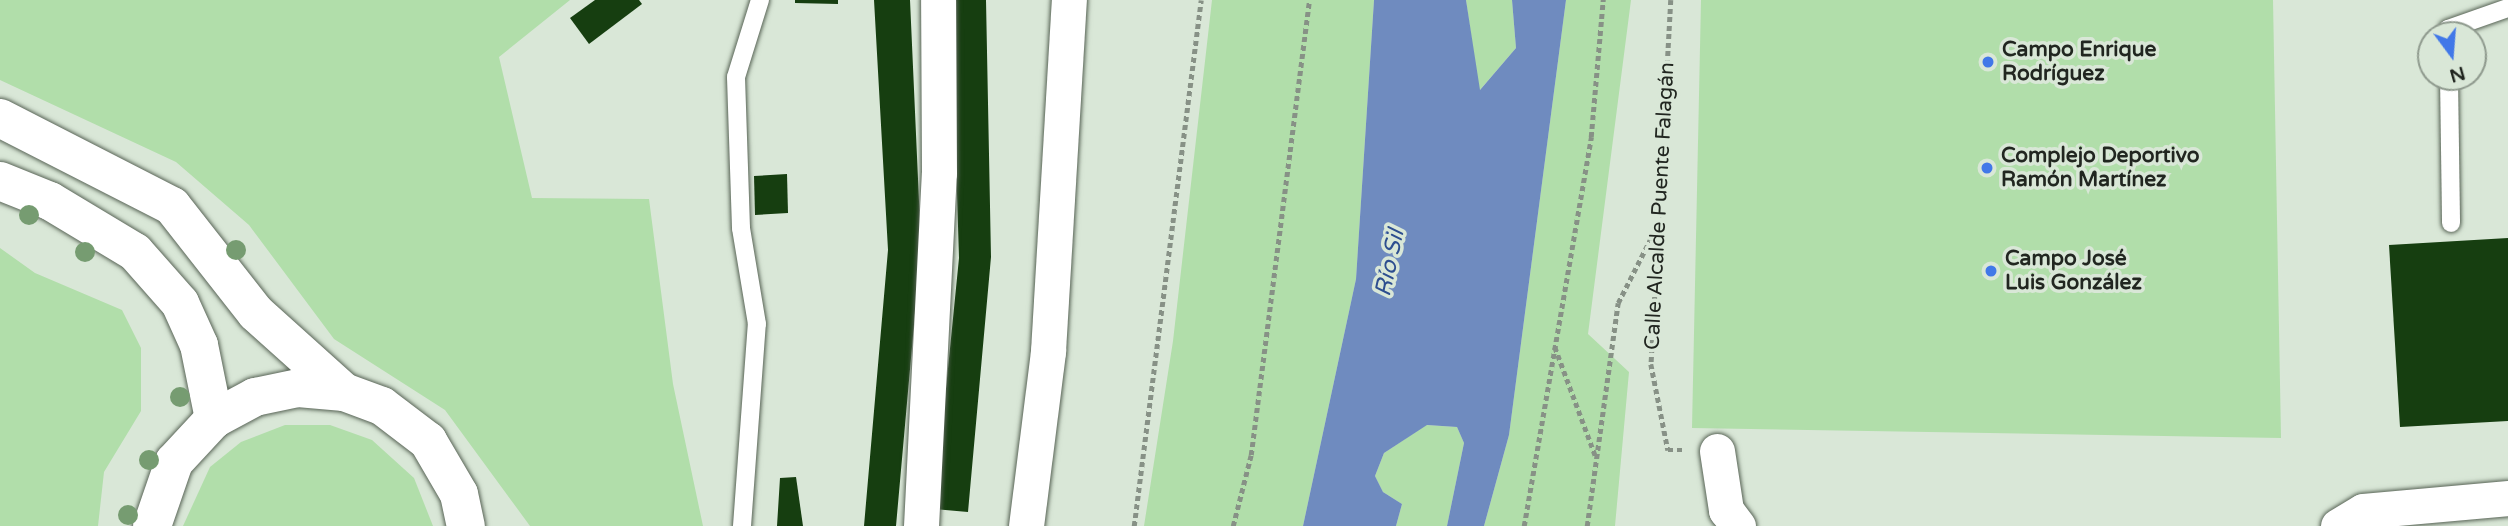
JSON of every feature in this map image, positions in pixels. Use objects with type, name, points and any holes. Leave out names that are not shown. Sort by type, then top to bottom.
[{"type":"street","points":[[921,526],[939,173],[938,0]]},
{"type":"street","points":[[1026,526],[1048,351],[1069,0]]},
{"type":"street","points":[[0,118],[172,206],[256,313],[344,392]]},
{"type":"street","points":[[0,181],[50,201],[135,252],[180,303],[199,345],[214,419]]},
{"type":"street","points":[[152,526],[174,462],[214,419],[255,397],[298,388],[344,392],[382,405],[428,441],[459,494],[466,526]]},
{"type":"street","points":[[1717,451],[1726,510],[1738,526]]},
{"type":"street","points":[[2337,526],[2363,511],[2508,498]]},
{"type":"street","points":[[2374,526],[2419,526]]},
{"type":"lane","points":[[742,526],[758,324],[741,228],[736,77],[760,0]]},
{"type":"lane","points":[[2471,21],[2508,8]]},
{"type":"lane","points":[[2449,91],[2451,223]]},
{"type":"path","points":[[1134,526],[1201,0]]},
{"type":"path","points":[[1233,526],[1251,455],[1309,0]]},
{"type":"path","points":[[1524,526],[1591,137],[1602,0]]},
{"type":"path","name":"Calle Alcalde Puente Falagán","points":[[1671,0],[1656,229],[1651,363],[1668,450],[1717,451]]},
{"type":"path","points":[[1587,526],[1618,303],[1656,229]]},
{"type":"path","points":[[1555,346],[1596,458]]},
{"type":"green space","points":[[0,0],[570,0],[499,57],[532,198],[649,199],[673,384],[703,526],[530,526],[445,410],[334,339],[249,225],[176,162],[0,80]]},
{"type":"green space","points":[[1212,0],[1374,0],[1356,279],[1303,526],[1144,526],[1173,341]]},
{"type":"green space","points":[[1466,0],[1512,0],[1516,48],[1479,91]]},
{"type":"green space","points":[[1566,0],[1631,0],[1588,334],[1629,372],[1615,526],[1484,526],[1509,435]]},
{"type":"green space","name":"Complejo Deportivo Ramón Martínez","points":[[1701,0],[2273,0],[2281,438],[1692,428]]},
{"type":"green space","points":[[0,248],[35,273],[122,310],[141,348],[141,411],[104,472],[98,526],[0,526]]},
{"type":"green space","points":[[285,425],[330,425],[372,440],[414,478],[433,526],[183,526],[210,467],[241,442]]},
{"type":"green space","points":[[1426,425],[1457,427],[1464,443],[1447,526],[1396,526],[1402,504],[1383,492],[1375,476],[1384,453]]},
{"type":"water","name":"Río Sil","points":[[1374,0],[1466,0],[1480,90],[1516,48],[1512,0],[1566,0],[1509,435],[1484,526],[1447,526],[1464,443],[1457,427],[1427,425],[1384,453],[1375,476],[1383,492],[1402,504],[1396,526],[1303,526],[1356,279]]},
{"type":"building","points":[[595,0],[639,0],[642,4],[589,44],[570,18]]},
{"type":"building","points":[[795,0],[838,0],[838,4],[795,3]]},
{"type":"building","points":[[874,0],[910,0],[921,246],[896,526],[864,526],[888,250]]},
{"type":"building","points":[[951,0],[986,0],[991,257],[968,512],[934,509],[959,258]]},
{"type":"building","points":[[787,174],[788,213],[755,215],[754,176]]},
{"type":"building","points":[[2508,238],[2508,421],[2400,427],[2389,245]]},
{"type":"building","points":[[796,477],[803,526],[777,526],[780,478]]},
{"type":"place","name":"Campo Enrique Rodríguez","points":[[1988,62]]},
{"type":"place","name":"Complejo Deportivo Ramón Martínez","points":[[1987,168]]},
{"type":"place","name":"Campo José Luis González","points":[[1991,271]]}]
